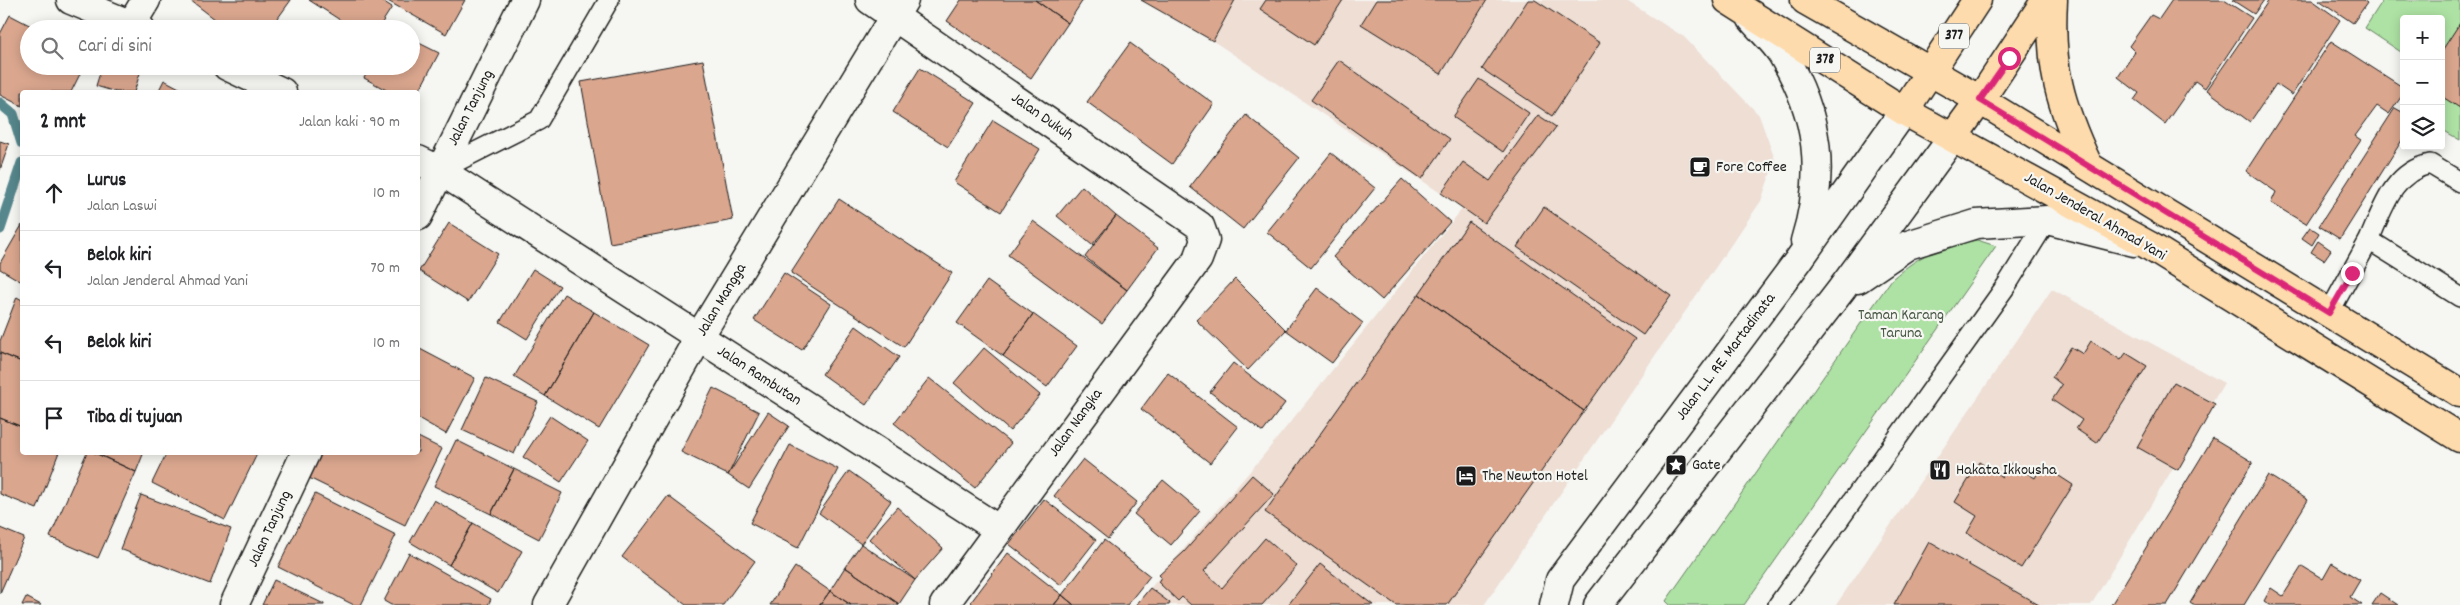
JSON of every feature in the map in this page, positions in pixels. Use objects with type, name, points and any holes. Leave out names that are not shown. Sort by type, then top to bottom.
[{"type":"main road","name":"378","points":[[1805,0],[1980,100]]},
{"type":"main road","name":"377","points":[[1904,111],[1977,0]]},
{"type":"main road","points":[[1953,137],[1980,100],[2046,0]]},
{"type":"main road","points":[[2053,0],[2051,38],[2057,82],[2070,125],[2088,165]]},
{"type":"main road","name":"Jalan Jenderal Ahmad Yani","points":[[1736,5],[1904,111],[2148,245],[2460,438]]},
{"type":"main road","points":[[1980,100],[2460,393]]},
{"type":"street","points":[[71,0],[119,20]]},
{"type":"street","points":[[139,20],[146,0]]},
{"type":"street","name":"Jalan Tanjung","points":[[420,206],[428,165],[525,0]]},
{"type":"street","name":"Jalan Dukuh","points":[[870,0],[899,7],[1200,226],[1205,240]]},
{"type":"street","points":[[1736,5],[1781,52],[1806,100],[1817,155],[1814,209],[1798,261]]},
{"type":"street","name":"Jalan Mangga","points":[[548,605],[699,337],[899,7]]},
{"type":"street","points":[[246,75],[278,90]]},
{"type":"street","name":"Jalan L.L. RE. Martadinata","points":[[1554,605],[1560,580],[1798,261],[1904,111]]},
{"type":"street","points":[[1598,605],[1841,290],[1953,137]]},
{"type":"street","name":"Jalan Rambutan","points":[[428,165],[998,529]]},
{"type":"street","points":[[1841,290],[1908,245],[1976,224],[2047,220],[2148,245]]},
{"type":"street","name":"Jalan Nangka","points":[[944,605],[1198,259],[1205,240]]},
{"type":"street","name":"Jalan Tanjung","points":[[234,605],[305,455]]},
{"type":"lane","points":[[428,165],[539,120],[609,0]]},
{"type":"lane","points":[[2329,313],[2400,178],[2416,167],[2430,164],[2460,182]]},
{"type":"lane","points":[[1778,605],[2006,286],[2047,220]]},
{"type":"lane","points":[[2369,240],[2460,297]]},
{"type":"shaded area","points":[[1152,0],[1625,0],[1684,37],[1759,115],[1775,160],[1761,201],[1484,605],[1136,605],[1263,456],[1463,208]]},
{"type":"shaded area","points":[[2052,289],[2224,383],[2091,605],[1836,605]]},
{"type":"green space","points":[[2383,0],[2460,0],[2460,140],[2445,131],[2445,15],[2400,15],[2400,51],[2365,28]]},
{"type":"green space","name":"Taman Karang Taruna","points":[[1977,240],[1996,246],[1744,605],[1670,605],[1666,601],[1892,279],[1913,263],[1932,252],[1952,245]]},
{"type":"building","points":[[190,0],[291,0],[277,20],[216,20]]},
{"type":"building","points":[[309,0],[381,0],[392,7],[384,20],[340,20]]},
{"type":"building","points":[[386,0],[465,0],[446,34]]},
{"type":"building","points":[[961,0],[1035,0],[1068,23],[1031,78],[947,21]]},
{"type":"building","points":[[1035,0],[1083,0],[1068,23]]},
{"type":"building","points":[[1141,0],[1235,0],[1213,41]]},
{"type":"building","points":[[1266,0],[1343,0],[1314,45],[1260,9]]},
{"type":"building","points":[[1376,0],[1487,0],[1441,74],[1361,24]]},
{"type":"building","points":[[1528,0],[1535,0],[1600,43],[1552,116],[1482,69]]},
{"type":"building","points":[[2172,0],[2224,0],[2252,18],[2205,88],[2195,81],[2165,124],[2134,100],[2139,93],[2118,77],[2135,52],[2129,46],[2151,15],[2159,19]]},
{"type":"building","points":[[2232,0],[2264,0],[2254,14]]},
{"type":"building","points":[[2269,0],[2312,0],[2340,20],[2292,95],[2276,84],[2250,122],[2207,90]]},
{"type":"building","points":[[2319,0],[2363,0],[2367,3],[2353,23]]},
{"type":"building","points":[[10,15],[20,20],[20,75],[80,75],[72,90],[20,90],[20,105],[0,95],[0,34]]},
{"type":"building","points":[[2460,23],[2460,108],[2445,99],[2445,46]]},
{"type":"building","points":[[2331,41],[2400,85],[2400,99],[2389,114],[2377,106],[2355,136],[2361,140],[2306,224],[2271,203],[2276,192],[2246,171]]},
{"type":"building","points":[[1130,43],[1214,104],[1172,164],[1087,102]]},
{"type":"building","points":[[420,44],[439,53],[420,90],[386,90],[364,78],[366,75],[420,75]]},
{"type":"building","points":[[703,60],[733,220],[610,243],[581,82]]},
{"type":"building","points":[[1339,60],[1450,139],[1422,179],[1311,100]]},
{"type":"building","points":[[920,68],[976,103],[948,147],[893,112]]},
{"type":"building","points":[[99,75],[139,75],[135,90],[109,90],[96,86]]},
{"type":"building","points":[[1479,79],[1529,113],[1503,152],[1453,117]]},
{"type":"building","points":[[164,80],[183,90],[159,90]]},
{"type":"building","points":[[2395,108],[2400,111],[2400,143],[2340,239],[2319,226]]},
{"type":"building","points":[[1246,115],[1299,158],[1243,229],[1190,187]]},
{"type":"building","points":[[1538,115],[1556,127],[1484,223],[1441,193],[1463,162],[1490,181]]},
{"type":"building","points":[[993,120],[1040,149],[1001,212],[954,182]]},
{"type":"building","points":[[0,141],[9,144],[0,170]]},
{"type":"building","points":[[1331,153],[1375,188],[1311,268],[1267,232]]},
{"type":"building","points":[[1402,179],[1450,222],[1382,300],[1333,257]]},
{"type":"building","points":[[1082,186],[1116,216],[1092,245],[1057,216]]},
{"type":"building","points":[[839,199],[952,273],[904,347],[791,273]]},
{"type":"building","points":[[1544,207],[1671,296],[1643,335],[1517,247]]},
{"type":"building","points":[[1116,216],[1158,248],[1127,290],[1085,257]]},
{"type":"building","points":[[1033,221],[1127,290],[1102,324],[1008,255]]},
{"type":"building","points":[[1469,222],[1635,339],[1584,411],[1419,294]]},
{"type":"building","points":[[449,223],[498,254],[468,302],[420,272]]},
{"type":"building","points":[[2310,227],[2319,233],[2312,245],[2302,238]]},
{"type":"building","points":[[20,228],[20,281],[0,269],[0,263]]},
{"type":"building","points":[[2318,241],[2331,250],[2324,260],[2311,252]]},
{"type":"building","points":[[533,269],[560,286],[527,339],[500,322]]},
{"type":"building","points":[[784,273],[831,304],[802,350],[754,320]]},
{"type":"building","points":[[1235,279],[1286,330],[1248,370],[1196,320]]},
{"type":"building","points":[[987,281],[1033,314],[1003,356],[957,323]]},
{"type":"building","points":[[1317,288],[1363,323],[1332,363],[1286,330]]},
{"type":"building","points":[[564,294],[594,312],[545,396],[514,377]]},
{"type":"building","points":[[1419,294],[1584,411],[1447,605],[1396,605],[1265,512]]},
{"type":"building","points":[[17,297],[20,299],[20,361],[0,353],[0,341]]},
{"type":"building","points":[[594,312],[649,345],[599,429],[545,396]]},
{"type":"building","points":[[1033,314],[1077,346],[1047,387],[1003,356]]},
{"type":"building","points":[[856,326],[899,357],[866,405],[822,374]]},
{"type":"building","points":[[2091,341],[2121,360],[2126,353],[2147,366],[2097,443],[2076,429],[2082,420],[2052,400],[2062,385],[2052,377],[2071,347],[2083,354]]},
{"type":"building","points":[[984,348],[1040,395],[1010,431],[954,383]]},
{"type":"building","points":[[420,349],[475,378],[446,434],[420,419]]},
{"type":"building","points":[[0,353],[20,361],[20,426],[0,418]]},
{"type":"building","points":[[1233,363],[1285,403],[1263,432],[1210,392]]},
{"type":"building","points":[[1168,373],[1238,427],[1210,463],[1141,409]]},
{"type":"building","points":[[486,378],[538,402],[514,454],[462,430]]},
{"type":"building","points":[[929,378],[1011,443],[975,488],[894,423]]},
{"type":"building","points":[[2174,382],[2215,404],[2178,470],[2137,447]]},
{"type":"building","points":[[713,388],[759,412],[728,475],[681,452]]},
{"type":"building","points":[[768,412],[789,426],[749,489],[728,475]]},
{"type":"building","points":[[550,416],[588,441],[561,482],[523,457]]},
{"type":"building","points":[[0,418],[20,426],[20,455],[58,455],[37,509],[0,494]]},
{"type":"building","points":[[420,438],[442,449],[405,525],[309,478],[320,455],[420,455]]},
{"type":"building","points":[[2213,438],[2253,462],[2167,605],[2111,605]]},
{"type":"building","points":[[456,440],[514,469],[491,514],[434,486]]},
{"type":"building","points":[[790,445],[838,469],[798,548],[750,523]]},
{"type":"building","points":[[86,455],[99,455],[136,472],[98,558],[50,537]]},
{"type":"building","points":[[99,455],[143,455],[136,472]]},
{"type":"building","points":[[166,455],[257,455],[225,520],[152,483]]},
{"type":"building","points":[[1083,459],[1137,502],[1108,539],[1054,496]]},
{"type":"building","points":[[1979,462],[2002,477],[2011,463],[2035,478],[2042,465],[2073,485],[2021,568],[1967,533],[1977,516],[1955,502]]},
{"type":"building","points":[[514,469],[562,493],[539,539],[491,514]]},
{"type":"building","points":[[849,471],[891,501],[861,544],[819,513]]},
{"type":"building","points":[[1252,475],[1274,494],[1204,571],[1222,588],[1265,538],[1297,566],[1262,605],[1191,605],[1182,597],[1178,601],[1158,582],[1161,577],[1159,575],[1184,552]]},
{"type":"building","points":[[2268,475],[2308,500],[2244,605],[2193,605],[2190,603]]},
{"type":"building","points":[[1163,480],[1200,511],[1171,545],[1134,514]]},
{"type":"building","points":[[315,494],[396,535],[361,605],[354,605],[278,567]]},
{"type":"building","points":[[141,495],[231,529],[210,584],[120,549]]},
{"type":"building","points":[[668,496],[755,561],[723,605],[686,605],[622,557]]},
{"type":"building","points":[[1044,499],[1096,540],[1061,585],[1009,544]]},
{"type":"building","points":[[434,500],[473,523],[449,565],[410,542]]},
{"type":"building","points":[[897,507],[943,548],[915,580],[869,539]]},
{"type":"building","points":[[473,523],[522,551],[498,593],[449,565]]},
{"type":"building","points":[[0,528],[24,538],[0,593]]},
{"type":"building","points":[[1104,540],[1150,576],[1127,605],[1074,605],[1062,595]]},
{"type":"building","points":[[1929,542],[2039,605],[1894,605]]},
{"type":"building","points":[[861,544],[915,580],[899,604],[845,567]]},
{"type":"building","points":[[409,553],[491,599],[488,605],[391,605],[384,601]]},
{"type":"building","points":[[1008,553],[1062,595],[1054,605],[974,605],[971,602]]},
{"type":"building","points":[[2332,563],[2360,580],[2350,597],[2362,605],[2270,605],[2264,601],[2271,588],[2283,596],[2302,566],[2323,579]]},
{"type":"building","points":[[1320,564],[1373,605],[1288,605]]},
{"type":"building","points":[[795,567],[830,591],[820,605],[770,605]]},
{"type":"building","points":[[845,567],[899,605],[851,605],[830,591]]},
{"type":"building","points":[[274,580],[324,604],[324,605],[262,605]]},
{"type":"building","points":[[1150,588],[1170,603],[1169,605],[1136,605]]},
{"type":"building","points":[[830,591],[851,605],[820,605]]},
{"type":"building","points":[[2380,593],[2398,605],[2372,605]]},
{"type":"building","points":[[1062,595],[1074,605],[1054,605]]},
{"type":"building","points":[[26,597],[41,605],[22,605]]},
{"type":"waterway","points":[[0,103],[13,114],[20,137]]},
{"type":"waterway","points":[[0,229],[20,169]]},
{"type":"place","name":"Fore Coffee","points":[[1700,167]]},
{"type":"place","name":"Gate","points":[[1676,465]]},
{"type":"place","name":"Hakata Ikkousha","points":[[1940,470]]},
{"type":"place","name":"The Newton Hotel","points":[[1466,476]]},
{"type":"route","points":[[2009,58],[1980,100],[2329,313],[2352,273]]}]
